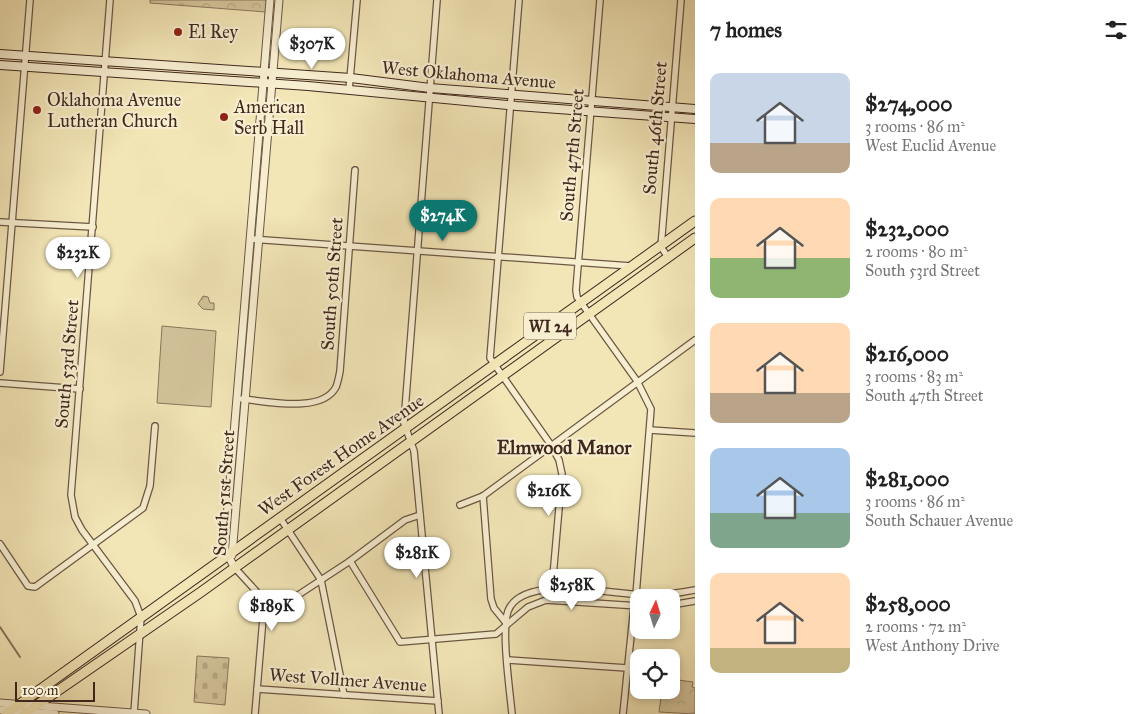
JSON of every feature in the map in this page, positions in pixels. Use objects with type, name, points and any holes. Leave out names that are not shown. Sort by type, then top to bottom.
[{"type":"main road","name":"West Oklahoma Avenue","points":[[0,54],[338,77],[430,88],[695,109]]},
{"type":"main road","name":"West Oklahoma Avenue","points":[[0,65],[308,86],[511,105],[695,119]]},
{"type":"main road","points":[[308,86],[310,82],[338,77]]},
{"type":"main road","name":"West Forest Home Avenue","points":[[586,308],[634,266],[695,222]]},
{"type":"main road","name":"West Forest Home Avenue","points":[[25,713],[141,633],[410,441],[498,371],[586,308],[695,238]]},
{"type":"main road","name":"West Forest Home Avenue","points":[[8,712],[405,429],[498,371]]},
{"type":"street","points":[[0,372],[30,0]]},
{"type":"street","name":"South 53rd Street","points":[[110,0],[71,495],[76,517],[134,601],[141,617]]},
{"type":"street","name":"South 51st Street","points":[[234,567],[230,555],[251,239],[268,72],[270,0]]},
{"type":"street","name":"South 51st Street","points":[[268,72],[279,0]]},
{"type":"street","points":[[350,90],[357,0]]},
{"type":"street","points":[[437,0],[405,429],[414,451],[439,714]]},
{"type":"street","points":[[519,0],[490,358],[551,444],[559,460],[562,474],[552,588]]},
{"type":"street","name":"South 47th Street","points":[[586,308],[576,290],[600,0]]},
{"type":"street","name":"South 46th Street","points":[[661,247],[681,0]]},
{"type":"street","name":"South 51st Street","points":[[241,399],[259,239],[267,84]]},
{"type":"street","name":"South 50th Street","points":[[241,399],[299,404],[327,397],[336,387],[340,371],[355,170]]},
{"type":"street","points":[[0,222],[93,228]]},
{"type":"street","points":[[251,239],[634,266]]},
{"type":"street","points":[[661,247],[668,257]]},
{"type":"street","points":[[586,308],[637,381],[649,403],[650,430],[636,589]]},
{"type":"street","points":[[460,505],[483,496],[551,444],[695,340]]},
{"type":"street","points":[[0,383],[80,388]]},
{"type":"street","points":[[0,544],[31,588],[38,585],[139,513],[149,492],[155,426]]},
{"type":"street","points":[[650,430],[695,433]]},
{"type":"street","points":[[483,496],[491,599],[494,608],[507,624]]},
{"type":"street","points":[[263,618],[350,561],[405,520],[420,515]]},
{"type":"street","points":[[280,518],[321,580],[344,694]]},
{"type":"street","points":[[350,561],[400,642],[496,634],[528,607],[546,600],[630,606]]},
{"type":"street","points":[[234,567],[256,591],[263,618],[255,714]]},
{"type":"street","points":[[512,714],[506,639],[508,611],[516,602],[535,591],[552,588],[630,594]]},
{"type":"street","points":[[680,592],[695,590]]},
{"type":"street","points":[[680,604],[695,601]]},
{"type":"street","points":[[134,713],[141,617]]},
{"type":"street","points":[[623,714],[631,639]]},
{"type":"street","points":[[507,660],[627,668]]},
{"type":"street","name":"West Vollmer Avenue","points":[[257,689],[438,701]]},
{"type":"street","points":[[0,703],[146,714]]},
{"type":"street","points":[[0,710],[55,714]]},
{"type":"green space","points":[[150,0],[267,0],[266,12],[150,3]]},
{"type":"green space","points":[[203,296],[208,297],[210,303],[214,303],[214,310],[203,309],[198,304]]},
{"type":"green space","points":[[162,326],[216,331],[211,407],[157,403]]},
{"type":"green space","points":[[197,656],[229,658],[225,705],[194,702]]},
{"type":"green space","points":[[680,680],[693,682],[692,687],[695,688],[695,714],[659,712],[661,699],[680,699]]},
{"type":"waterway","points":[[0,627],[20,657]]},
{"type":"place","name":"El Rey","points":[[178,32]]},
{"type":"place","name":"Oklahoma Avenue Lutheran Church","points":[[37,110]]},
{"type":"place","name":"American Serb Hall","points":[[224,117]]},
{"type":"district","name":"Elmwood Manor","points":[[564,447]]}]
